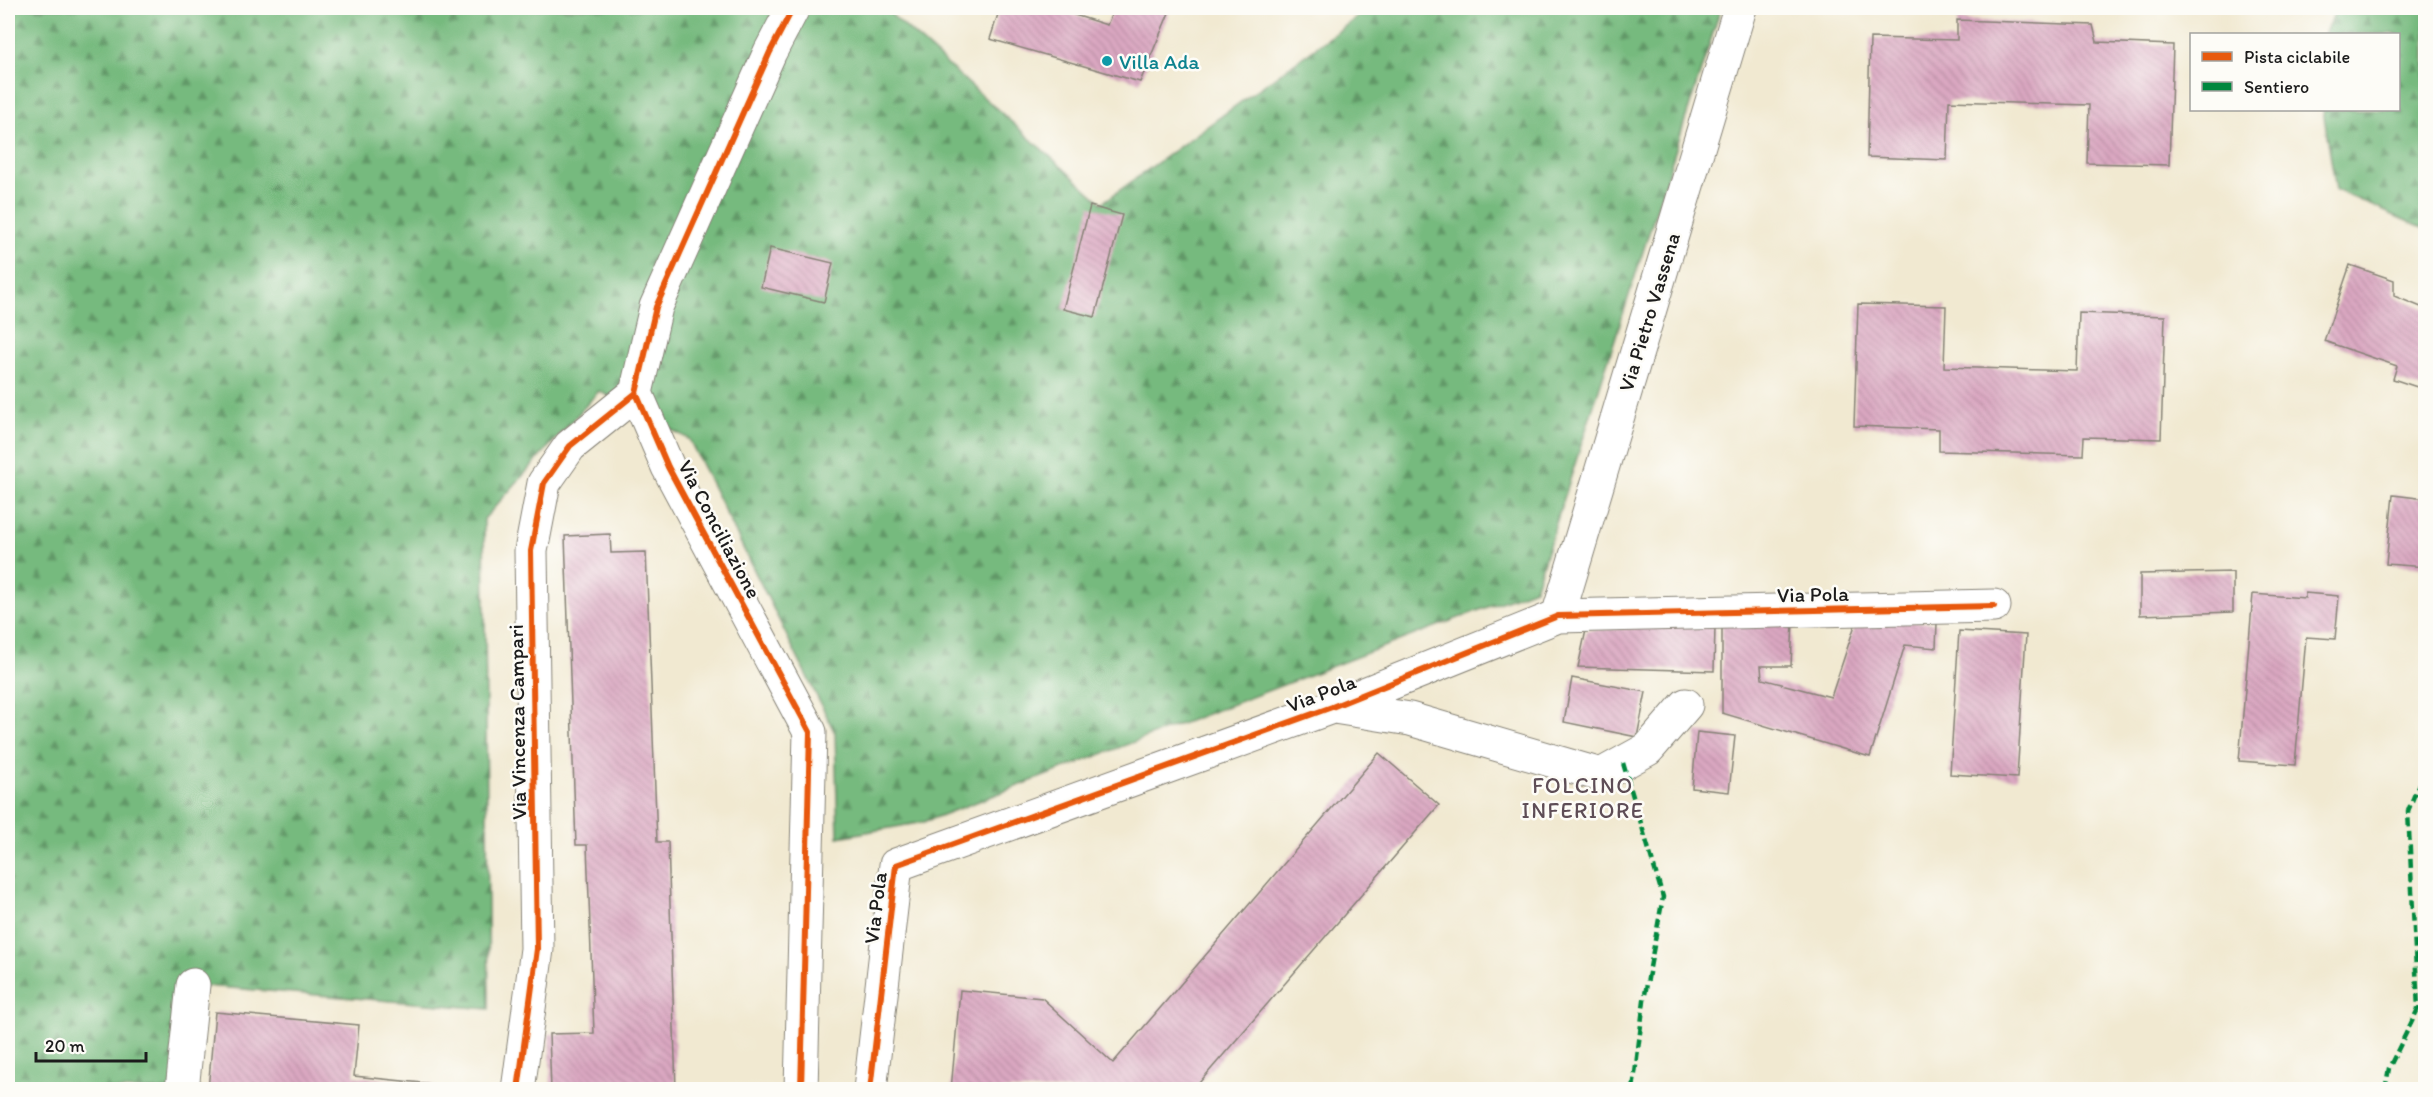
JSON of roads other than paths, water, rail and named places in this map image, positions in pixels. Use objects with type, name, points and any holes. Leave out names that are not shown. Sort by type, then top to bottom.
[{"type":"street","points":[[636,393],[656,307],[770,52],[793,8]]},
{"type":"street","name":"Via Pietro Vassena","points":[[1558,616],[1740,8]]},
{"type":"street","name":"Via Vincenza Campari","points":[[518,1089],[537,948],[531,551],[544,483],[570,447],[636,393]]},
{"type":"street","name":"Via Conciliazione","points":[[636,393],[668,467],[810,732],[801,1089]]},
{"type":"street","name":"Via Pola","points":[[870,1089],[896,865],[1332,707],[1558,616],[1994,606]]},
{"type":"street","points":[[1332,707],[1410,719],[1601,775],[1648,749],[1686,705]]},
{"type":"street","points":[[182,1089],[193,985]]},
{"type":"place","name":"Villa Ada","points":[[1107,61]]},
{"type":"district","name":"FOLCINO INFERIORE","points":[[1583,798]]}]
